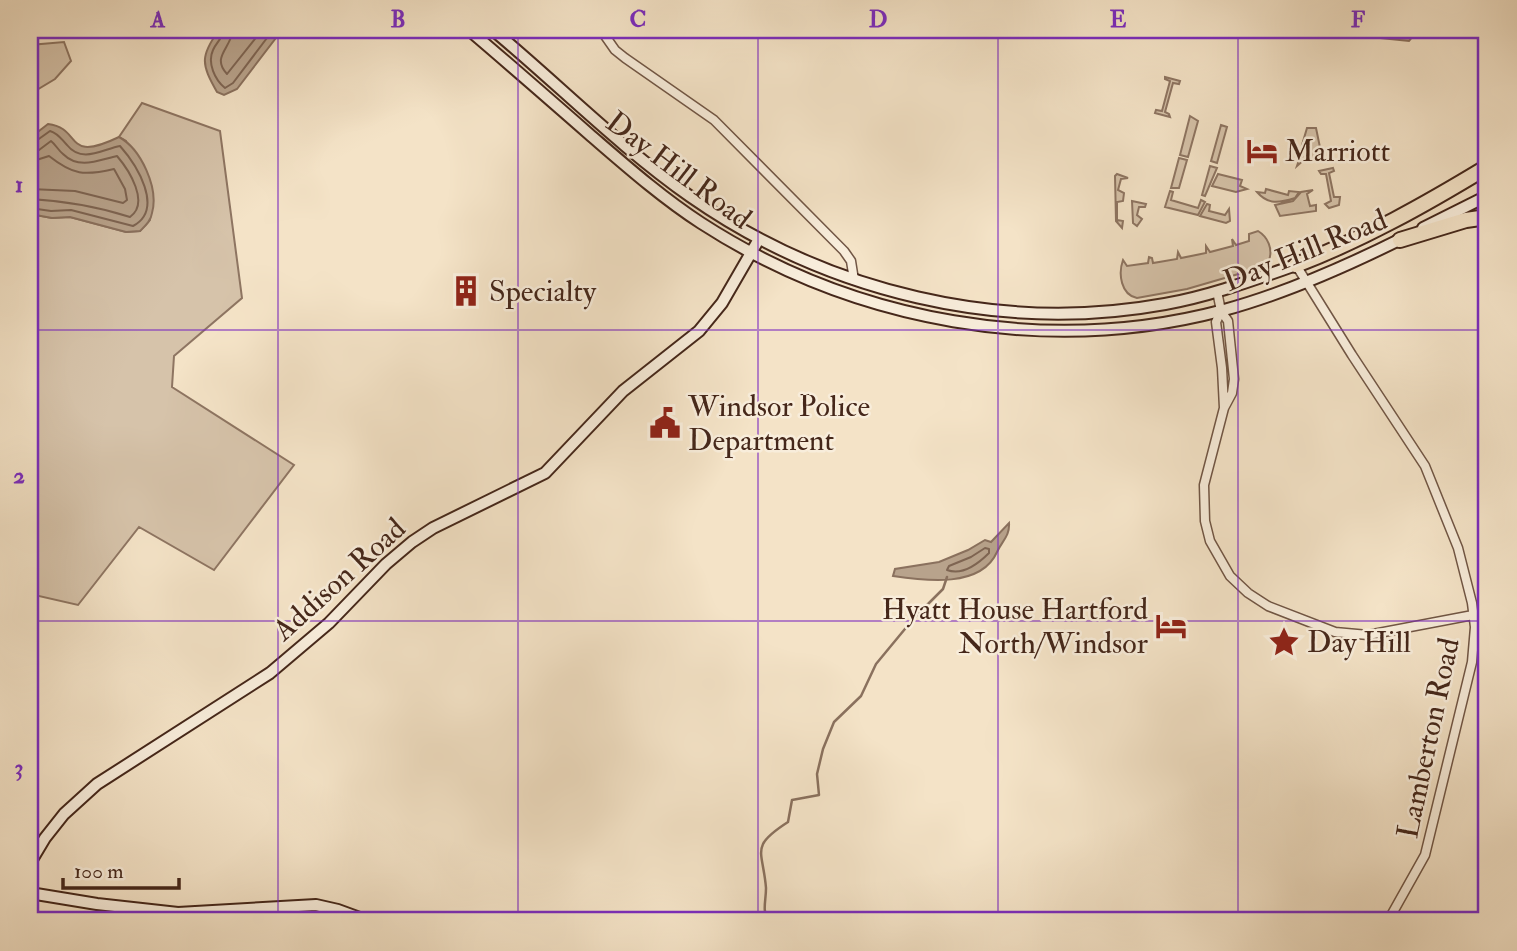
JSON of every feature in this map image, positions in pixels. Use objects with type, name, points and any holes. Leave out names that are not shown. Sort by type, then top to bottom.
[{"type":"highway","points":[[1296,265],[1402,218],[1487,167]]},
{"type":"highway","points":[[1400,240],[1466,220],[1487,217]]},
{"type":"main road","name":"Day Hill Road","points":[[469,30],[647,183],[699,222],[798,276],[849,296],[943,320],[990,327],[1074,330],[1129,326],[1221,311],[1308,282],[1487,196]]},
{"type":"main road","name":"Day Hill Road","points":[[498,33],[673,185],[759,239],[854,280],[947,303],[1033,313],[1077,314],[1174,302],[1296,265]]},
{"type":"main road","points":[[490,48],[498,33]]},
{"type":"main road","name":"Addison Road","points":[[30,863],[64,814],[97,784],[270,673],[320,632],[386,564],[412,542],[454,518],[528,483],[551,468],[620,394],[699,331],[722,303],[759,239]]},
{"type":"main road","points":[[943,320],[947,303]]},
{"type":"main road","points":[[1033,313],[1034,330]]},
{"type":"main road","points":[[30,893],[178,913],[316,905],[338,909],[368,921]]},
{"type":"street","points":[[601,30],[615,50],[703,111],[757,162],[844,251],[851,261],[854,280]]},
{"type":"street","name":"Lamberton Road","points":[[1296,265],[1425,466],[1458,548],[1468,581],[1473,615],[1472,662],[1425,855],[1388,921]]},
{"type":"street","points":[[1217,291],[1221,311],[1228,321],[1234,374],[1233,391],[1224,408],[1204,485],[1205,521],[1210,541],[1230,576],[1248,593],[1268,606],[1316,626],[1351,634],[1368,635],[1473,615]]},
{"type":"shaded area","points":[[64,42],[71,61],[55,79],[30,94],[30,45]]},
{"type":"shaded area","points":[[1165,77],[1180,81],[1179,84],[1173,83],[1165,112],[1170,117],[1155,113],[1156,110],[1162,111],[1170,81]]},
{"type":"shaded area","points":[[142,103],[220,131],[242,298],[174,356],[172,387],[294,465],[214,570],[139,527],[78,605],[30,594],[30,214],[52,218],[70,217],[126,232],[140,231],[150,220],[126,141],[119,137]]},
{"type":"shaded area","points":[[1190,116],[1198,121],[1188,157],[1180,155]]},
{"type":"shaded area","points":[[1221,125],[1227,127],[1217,163],[1211,161]]},
{"type":"shaded area","points":[[1307,128],[1316,128],[1322,157],[1310,160],[1306,158],[1297,166],[1304,146],[1302,145]]},
{"type":"shaded area","points":[[1179,158],[1187,160],[1179,188],[1171,188]]},
{"type":"shaded area","points":[[1210,166],[1217,168],[1205,196],[1202,195]]},
{"type":"shaded area","points":[[1333,168],[1334,171],[1329,173],[1334,197],[1340,197],[1339,205],[1329,208],[1325,204],[1331,201],[1326,174],[1319,171]]},
{"type":"shaded area","points":[[1117,174],[1128,178],[1121,179],[1118,190],[1124,193],[1123,201],[1117,202],[1117,220],[1123,221],[1122,228],[1116,221]]},
{"type":"shaded area","points":[[1218,174],[1242,180],[1240,186],[1247,189],[1236,192],[1212,186]]},
{"type":"shaded area","points":[[1266,189],[1288,195],[1289,191],[1299,192],[1295,198],[1274,202],[1257,192],[1265,193]]},
{"type":"shaded area","points":[[1313,190],[1307,194],[1310,206],[1316,205],[1316,211],[1280,216],[1275,205],[1293,201],[1301,192]]},
{"type":"shaded area","points":[[1170,191],[1173,192],[1171,200],[1198,208],[1201,200],[1205,202],[1198,215],[1165,207]]},
{"type":"shaded area","points":[[1132,201],[1146,204],[1145,207],[1139,207],[1137,215],[1142,219],[1137,226],[1133,223]]},
{"type":"shaded area","points":[[1207,204],[1210,205],[1209,211],[1225,215],[1229,209],[1230,221],[1226,223],[1200,216]]},
{"type":"shaded area","points":[[1258,231],[1267,240],[1270,248],[1269,260],[1259,268],[1187,289],[1137,298],[1127,293],[1124,288],[1121,277],[1123,260],[1127,266],[1148,263],[1149,257],[1153,263],[1177,259],[1178,252],[1181,258],[1206,253],[1206,246],[1210,252],[1233,246],[1232,239],[1236,245],[1249,241],[1249,234]]},
{"type":"water","points":[[219,30],[282,30],[237,89],[224,95],[217,92],[208,74],[205,60],[208,47]]},
{"type":"water","points":[[1338,30],[1418,30],[1409,41],[1351,35]]},
{"type":"water","points":[[48,124],[59,127],[81,146],[89,147],[119,137],[134,150],[146,170],[153,192],[151,216],[140,231],[126,232],[70,217],[52,218],[30,214],[30,138]]},
{"type":"water","points":[[1009,523],[1007,535],[997,552],[979,572],[966,577],[936,580],[893,576],[895,569],[939,562],[985,540],[991,542]]},
{"type":"waterway","points":[[768,921],[761,857],[763,844],[788,822],[792,800],[819,795],[817,774],[834,722],[861,696],[876,664],[914,618],[943,589],[947,577]]},
{"type":"place","name":"Marriott","points":[[1262,151]]},
{"type":"place","name":"Specialty","points":[[466,291]]},
{"type":"place","name":"Windsor Police Department","points":[[665,423]]},
{"type":"place","name":"Hyatt House Hartford North/Windsor","points":[[1171,626]]},
{"type":"place","name":"Day Hill","points":[[1284,642]]}]
